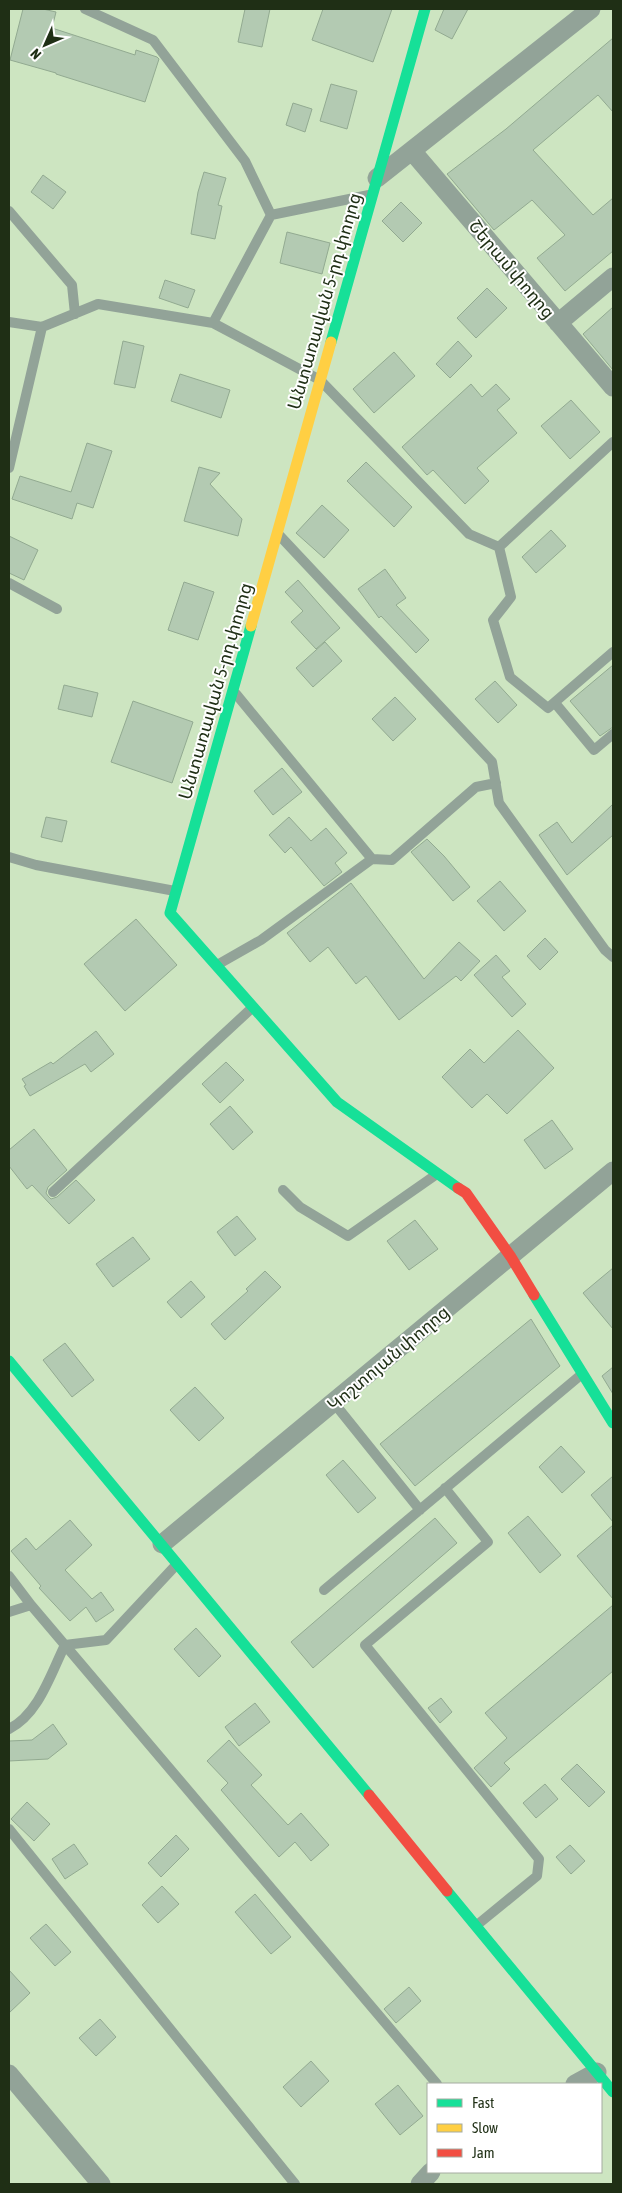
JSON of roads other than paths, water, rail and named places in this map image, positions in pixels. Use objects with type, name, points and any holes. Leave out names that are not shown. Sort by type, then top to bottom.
[{"type":"street","name":"Անտառավան 5-րդ փողոց","points":[[425,9],[170,913],[337,1102],[466,1193],[510,1257],[613,1423]]},
{"type":"street","points":[[375,186],[412,151],[591,9]]},
{"type":"street","name":"Շերամ փողոց","points":[[412,151],[613,387]]},
{"type":"street","points":[[558,323],[613,277]]},
{"type":"street","name":"Կոշտոյան փողոց","points":[[162,1544],[613,1172]]},
{"type":"street","points":[[9,1361],[178,1563],[613,2092]]},
{"type":"street","points":[[577,2083],[597,2072]]},
{"type":"street","points":[[9,2074],[102,2184]]},
{"type":"street","points":[[420,2184],[430,2173]]},
{"type":"lane","points":[[85,9],[153,40],[245,161],[271,215]]},
{"type":"lane","points":[[213,323],[271,215],[375,186]]},
{"type":"lane","points":[[9,211],[72,285],[76,314]]},
{"type":"lane","points":[[9,322],[42,327],[98,304],[213,323],[320,380],[469,534],[499,547]]},
{"type":"lane","points":[[9,468],[42,327]]},
{"type":"lane","points":[[499,547],[613,442]]},
{"type":"lane","points":[[277,533],[492,762],[499,803],[613,957]]},
{"type":"lane","points":[[499,547],[512,597],[493,620],[510,676],[548,708],[613,652]]},
{"type":"lane","points":[[9,583],[57,609]]},
{"type":"lane","points":[[233,690],[372,859]]},
{"type":"lane","points":[[555,703],[594,750],[613,734]]},
{"type":"lane","points":[[217,966],[261,940],[372,859],[392,860],[476,787],[496,783]]},
{"type":"lane","points":[[9,857],[36,866],[176,891]]},
{"type":"lane","points":[[53,1192],[253,1007]]},
{"type":"lane","points":[[283,1190],[300,1207],[348,1236],[438,1173]]},
{"type":"lane","points":[[324,1590],[582,1373]]},
{"type":"lane","points":[[334,1403],[420,1510]]},
{"type":"lane","points":[[445,1488],[488,1542],[365,1645],[539,1859],[537,1876],[476,1925]]},
{"type":"lane","points":[[65,1645],[106,1640],[178,1563]]},
{"type":"lane","points":[[9,1576],[31,1605],[436,2083]]},
{"type":"lane","points":[[9,1612],[31,1605]]},
{"type":"lane","points":[[9,1729],[20,1723],[38,1701],[65,1645]]},
{"type":"lane","points":[[9,1829],[295,2184]]}]
